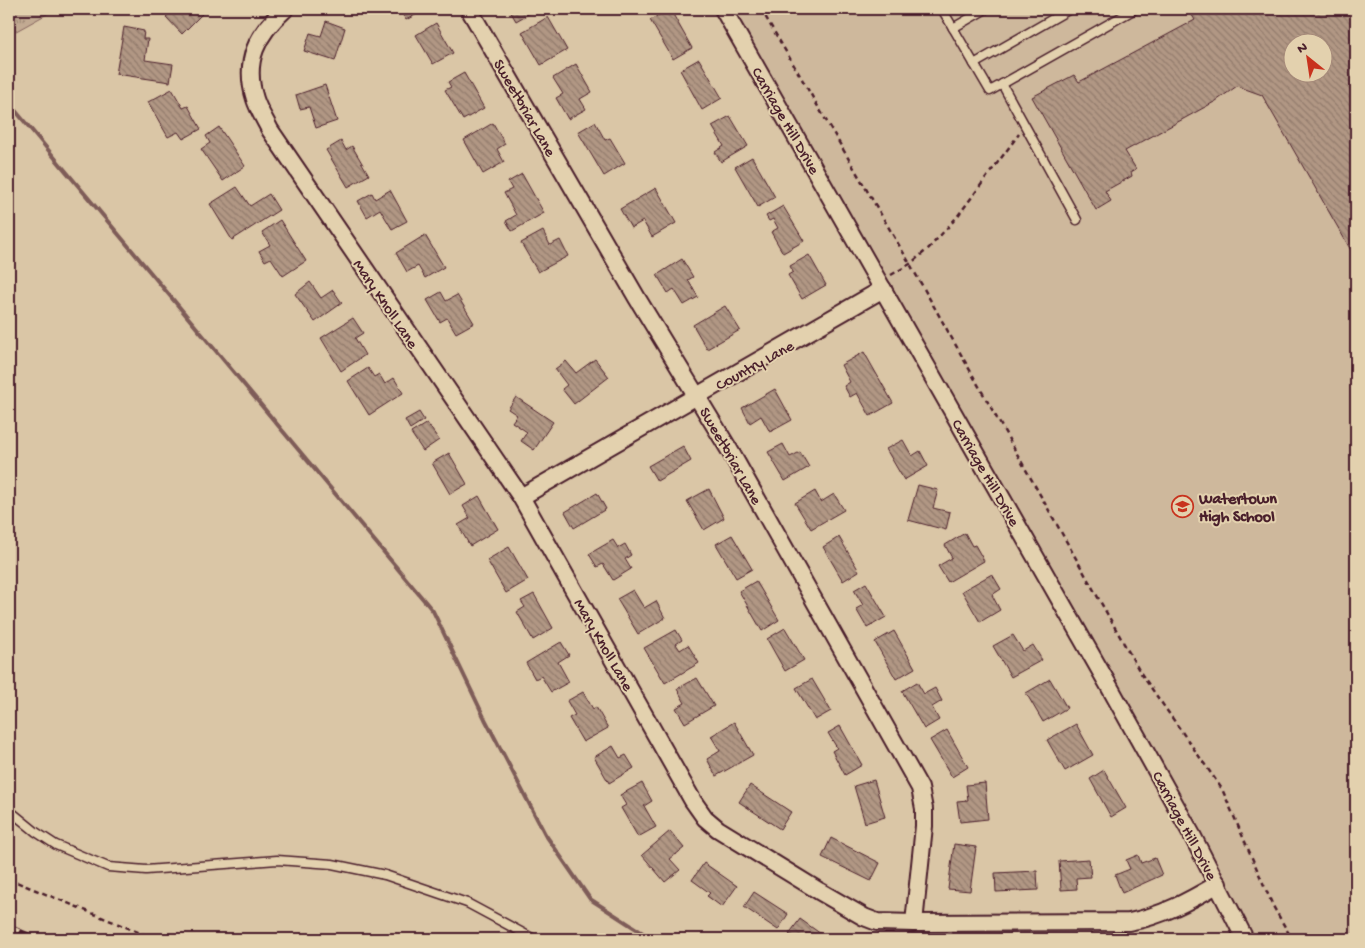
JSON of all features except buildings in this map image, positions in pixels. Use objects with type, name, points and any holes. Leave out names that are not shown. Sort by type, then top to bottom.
[{"type":"street","name":"Mary Knoll Lane","points":[[285,9],[274,19],[254,48],[249,71],[255,99],[262,115],[275,139],[521,497],[693,801],[705,818],[718,829],[864,917],[877,922],[1129,922],[1147,919],[1164,913],[1218,884]]},
{"type":"street","name":"Sweetbriar Lane","points":[[469,9],[637,298],[698,396],[920,788],[924,826],[914,923]]},
{"type":"street","name":"Carriage Hill Drive","points":[[723,9],[1110,686],[1218,884],[1245,939]]},
{"type":"street","name":"Country Lane","points":[[521,497],[698,396],[881,285]]},
{"type":"lane","points":[[942,9],[990,91],[1135,9]]},
{"type":"lane","points":[[953,28],[986,9]]},
{"type":"lane","points":[[974,64],[1070,9]]},
{"type":"lane","points":[[1002,84],[1077,220]]},
{"type":"lane","points":[[9,810],[36,832],[56,845],[108,866],[146,870],[277,860],[332,864],[385,875],[467,903],[534,939]]},
{"type":"path","points":[[760,9],[910,264],[1140,672],[1222,789],[1273,906],[1292,939]]},
{"type":"path","points":[[881,285],[929,248],[957,217],[1025,125]]},
{"type":"path","points":[[9,879],[155,939]]},
{"type":"shaded area","name":"Watertown High School","points":[[731,9],[1356,9],[1356,939],[1252,939]]},
{"type":"green space","points":[[9,9],[56,9],[9,35]]},
{"type":"waterway","points":[[9,103],[433,611],[485,719],[545,834],[590,899],[652,939]]},
{"type":"railway","points":[[9,927],[38,939]]},
{"type":"railway","points":[[9,935],[18,939]]},
{"type":"place","name":"Watertown High School","points":[[1183,506]]}]
